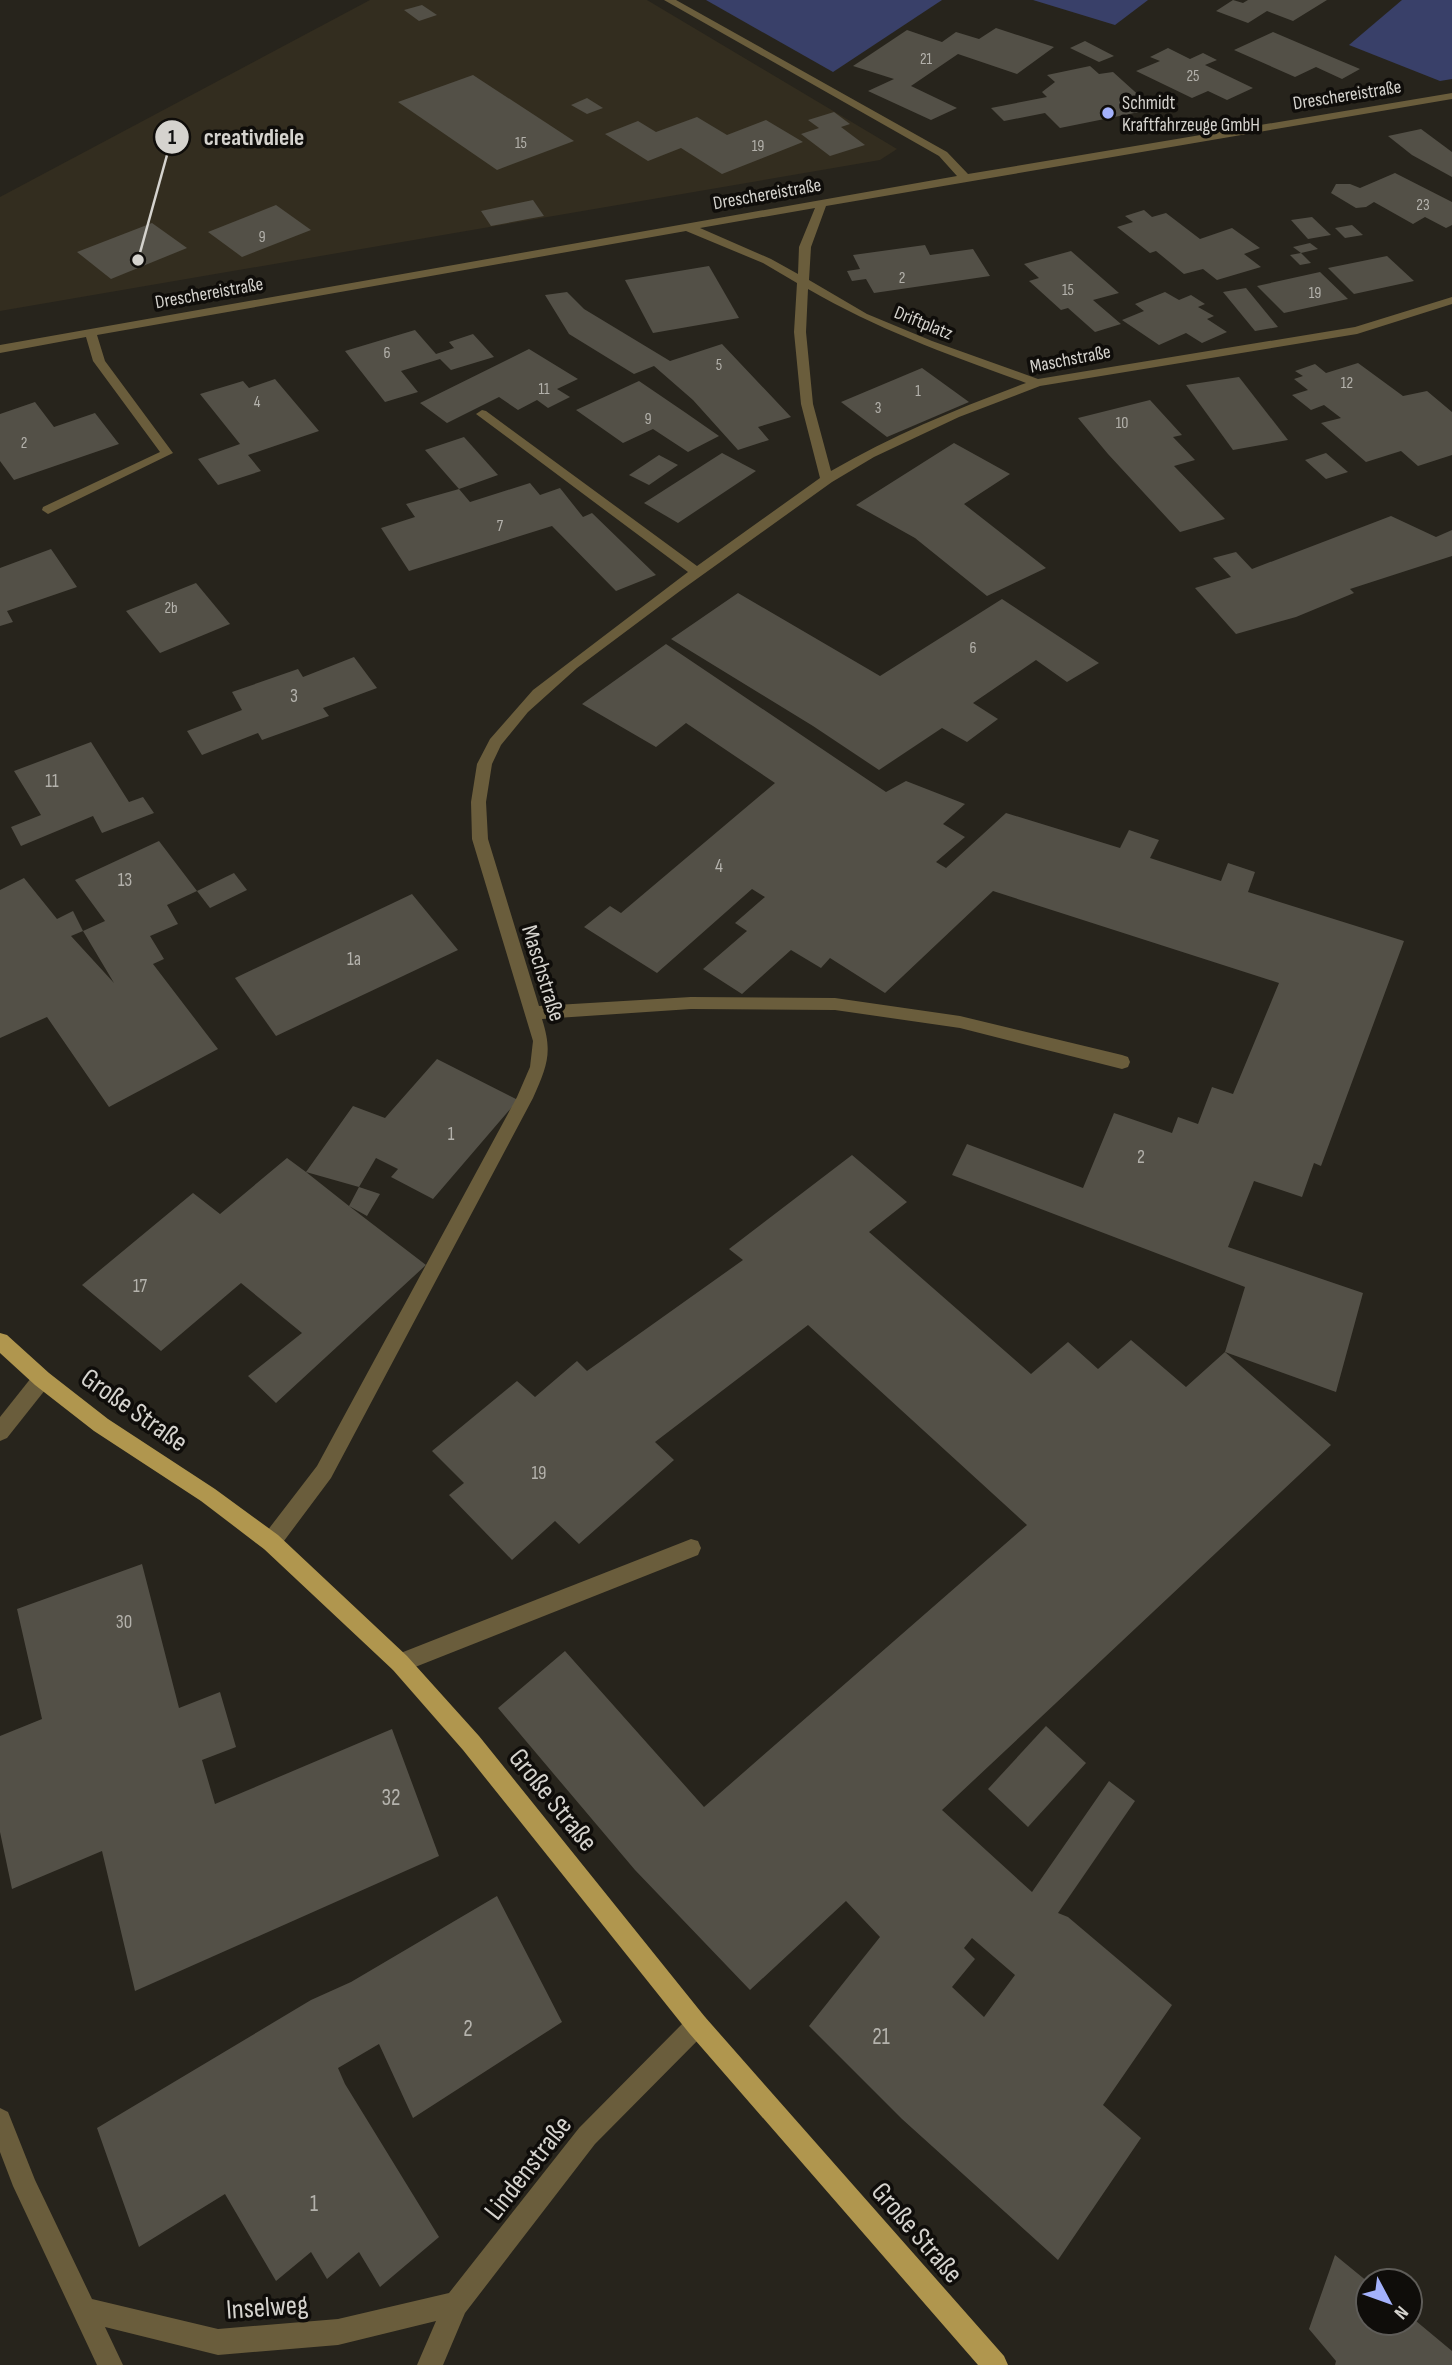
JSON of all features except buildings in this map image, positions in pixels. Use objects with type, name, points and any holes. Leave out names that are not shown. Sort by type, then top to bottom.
[{"type":"main road","name":"Große Straße","points":[[0,1341],[42,1379],[101,1425],[208,1496],[271,1542],[400,1663],[471,1743],[697,2025],[995,2365]]},
{"type":"street","points":[[669,0],[943,154],[965,178]]},
{"type":"street","name":"Dreschereistraße","points":[[0,349],[965,178],[1452,96]]},
{"type":"street","points":[[822,204],[805,247],[800,332],[807,404],[827,479]]},
{"type":"street","name":"Driftplatz","points":[[687,227],[767,261],[874,321],[1037,383]]},
{"type":"street","name":"Maschstraße","points":[[271,1542],[324,1472],[525,1098],[538,1067],[541,1041],[480,839],[477,808],[482,770],[494,743],[522,709],[564,671],[696,572],[827,479],[870,454],[955,414],[1037,383],[1357,330],[1452,300]]},
{"type":"street","points":[[48,510],[167,453],[99,361],[90,333]]},
{"type":"street","points":[[482,414],[696,572]]},
{"type":"street","points":[[533,1013],[691,1003],[835,1004],[960,1022],[1122,1062]]},
{"type":"street","points":[[0,1432],[42,1379]]},
{"type":"street","points":[[400,1663],[691,1548]]},
{"type":"street","name":"Lindenstraße","points":[[430,2365],[456,2304],[587,2136],[697,2025]]},
{"type":"street","points":[[0,2120],[25,2186],[110,2365]]},
{"type":"street","name":"Inselweg","points":[[83,2309],[218,2342],[338,2332],[456,2304]]},
{"type":"shaded area","points":[[370,0],[647,0],[897,149],[880,160],[0,311],[0,197]]},
{"type":"shaded area","points":[[706,0],[942,0],[833,72]]},
{"type":"shaded area","points":[[1033,0],[1148,0],[1115,25]]},
{"type":"shaded area","points":[[1402,0],[1452,0],[1452,79],[1440,81],[1349,45]]},
{"type":"place","name":"Schmidt Kraftfahrzeuge GmbH","points":[[1108,113]]},
{"type":"place","name":"creativdiele","points":[[138,260]]}]
